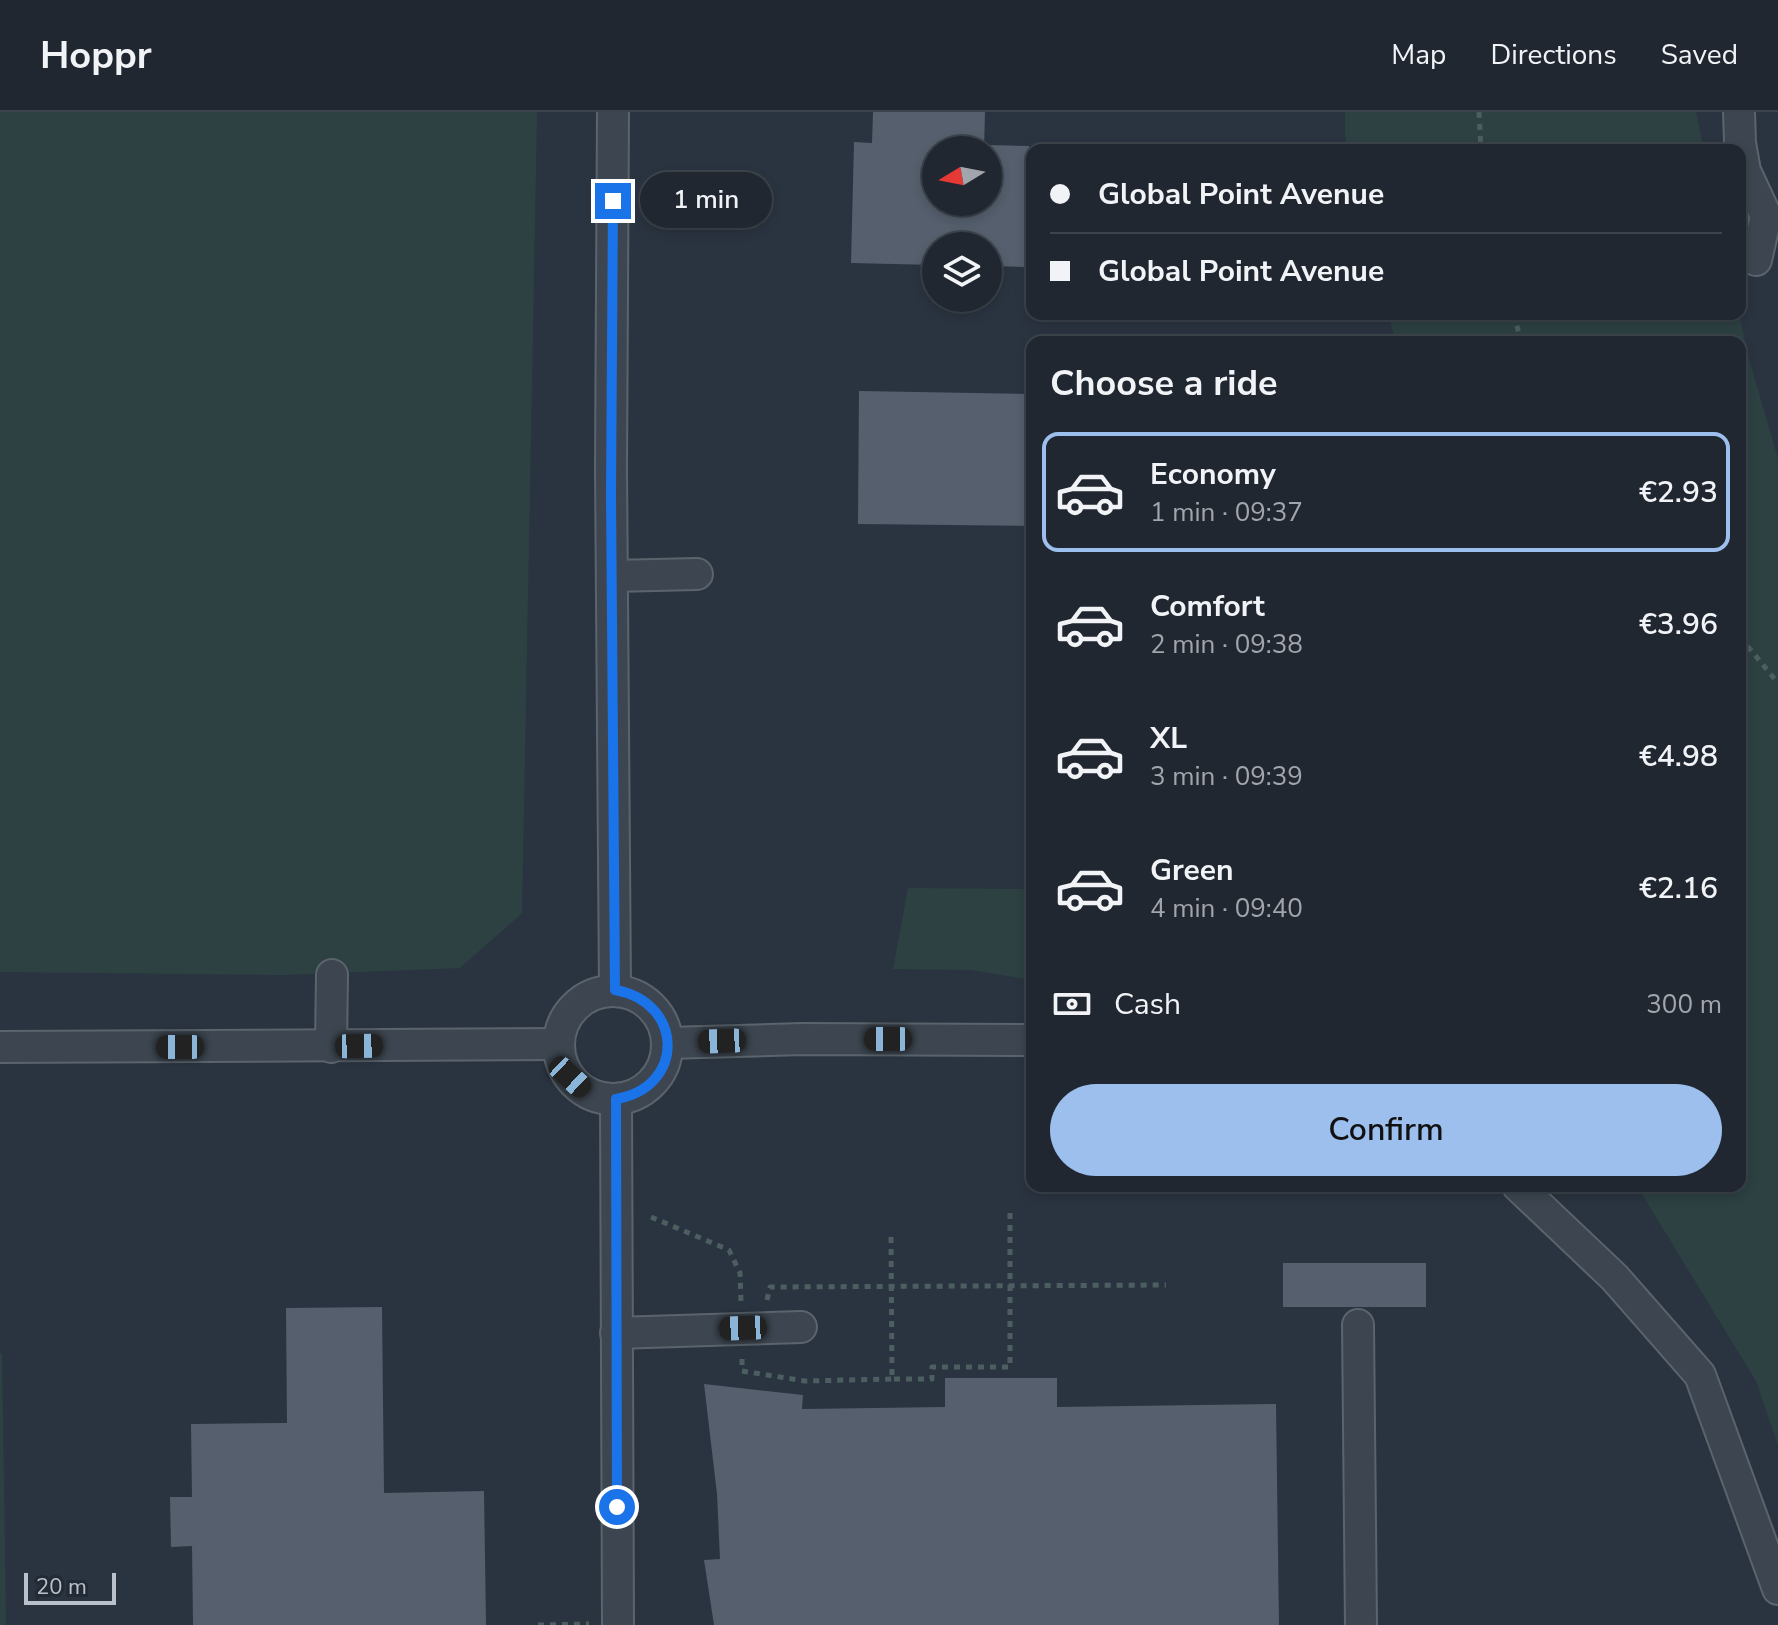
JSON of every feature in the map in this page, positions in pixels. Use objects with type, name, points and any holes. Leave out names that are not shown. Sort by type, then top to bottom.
[{"type":"street","points":[[613,112],[615,990]]},
{"type":"street","points":[[1739,112],[1740,144]]},
{"type":"street","points":[[1746,173],[1766,216],[1756,260]]},
{"type":"street","points":[[612,576],[697,574]]},
{"type":"street","points":[[331,1047],[332,975]]},
{"type":"street","points":[[615,990],[631,993],[652,1006],[665,1027],[668,1043],[662,1071],[643,1091],[616,1099],[599,1098],[583,1090],[570,1077],[561,1062],[559,1044],[566,1016],[575,1005],[600,991],[615,990]]},
{"type":"street","points":[[668,1043],[802,1039],[1026,1040]]},
{"type":"street","points":[[0,1047],[559,1044]]},
{"type":"street","points":[[616,1099],[618,1625]]},
{"type":"street","points":[[1524,1192],[1615,1278],[1700,1375],[1778,1589]]},
{"type":"street","points":[[1358,1325],[1361,1625]]},
{"type":"street","points":[[616,1333],[801,1327]]},
{"type":"path","points":[[1479,112],[1481,144]]},
{"type":"path","points":[[1746,644],[1778,683]]},
{"type":"path","points":[[891,1237],[892,1379],[932,1379],[932,1367],[1010,1367],[1010,1212]]},
{"type":"path","points":[[757,1308],[768,1299],[770,1287],[1166,1285]]},
{"type":"path","points":[[538,1625],[576,1624]]},
{"type":"green space","points":[[0,112],[537,112],[522,913],[460,968],[285,975],[0,972]]},
{"type":"green space","points":[[1345,112],[1696,112],[1703,144],[1347,144]]},
{"type":"green space","points":[[1390,320],[1740,320],[1744,336],[1394,336]]},
{"type":"green space","points":[[1746,346],[1778,459],[1778,1445],[1756,1381],[1641,1192],[1746,1192]]},
{"type":"green space","points":[[908,888],[1026,889],[1026,979],[971,970],[893,969]]},
{"type":"green space","points":[[2,1354],[6,1625],[0,1625]]},
{"type":"building","points":[[873,112],[985,112],[984,136],[922,136],[922,216],[1002,216],[1002,145],[1026,146],[1026,267],[1002,266],[1002,232],[922,232],[922,265],[851,263],[854,142],[872,143]]},
{"type":"building","points":[[859,391],[1026,394],[1026,526],[858,524]]},
{"type":"building","points":[[1283,1263],[1426,1263],[1426,1307],[1283,1307]]},
{"type":"building","points":[[382,1307],[384,1493],[484,1491],[486,1625],[193,1625],[192,1546],[171,1547],[170,1497],[192,1497],[191,1424],[287,1423],[286,1308]]},
{"type":"building","points":[[945,1378],[1057,1378],[1057,1407],[1276,1404],[1279,1625],[714,1625],[704,1560],[720,1559],[717,1494],[704,1384],[803,1395],[802,1409],[945,1407]]},
{"type":"route","points":[[613,201],[611,495],[615,990],[631,993],[657,1012],[665,1027],[668,1043],[662,1071],[654,1082],[630,1097],[616,1099],[617,1507]]}]
